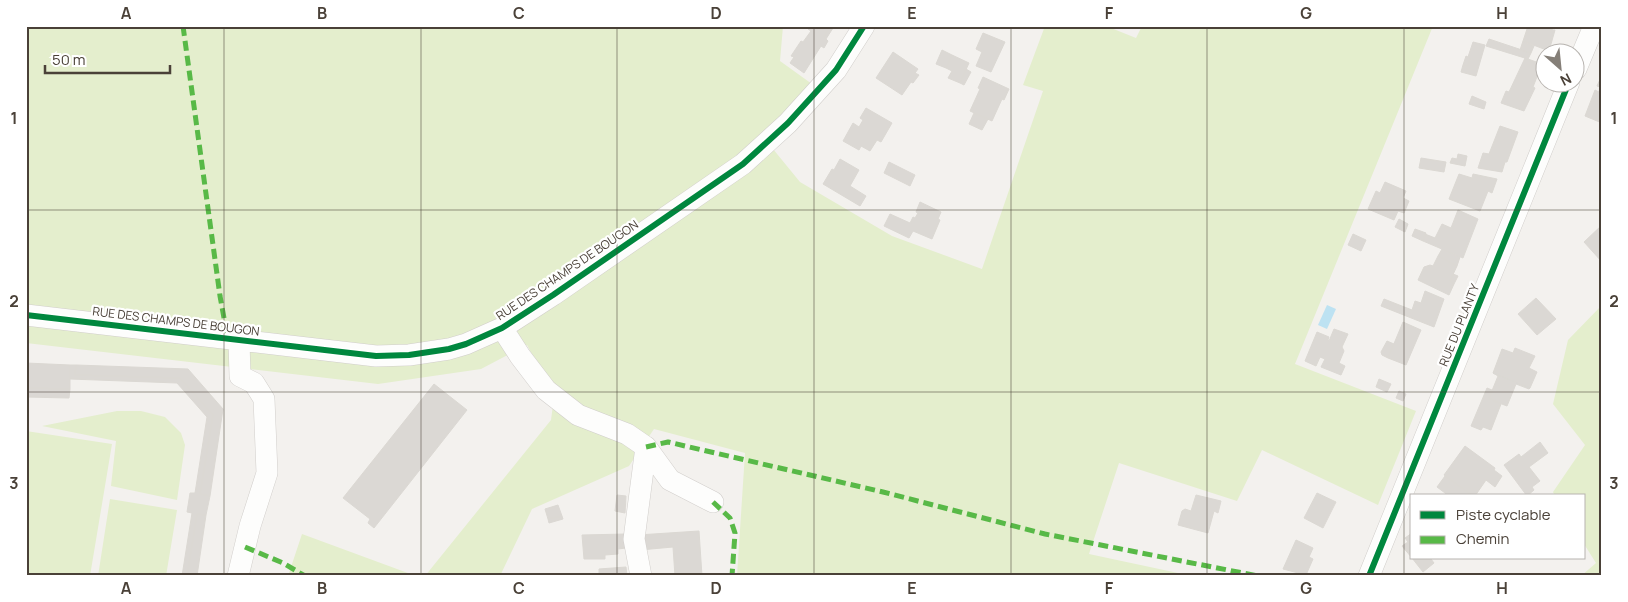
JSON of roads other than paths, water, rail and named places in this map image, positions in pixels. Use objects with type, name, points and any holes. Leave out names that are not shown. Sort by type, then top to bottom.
[{"type":"street","name":"RUE DES CHAMPS DE BOUGON","points":[[26,315],[376,356],[409,355],[449,349],[466,344],[502,328],[743,164],[788,123],[836,70],[864,26]]},
{"type":"street","points":[[1586,45],[1594,26]]},
{"type":"street","name":"RUE DU PLANTY","points":[[1369,576],[1566,92]]},
{"type":"street","points":[[502,328],[520,356],[546,390],[578,416],[627,434],[646,447],[670,480],[713,502]]},
{"type":"street","points":[[238,576],[250,526],[267,474],[264,399],[254,383],[240,376],[239,341]]},
{"type":"street","points":[[641,576],[634,539],[646,447]]},
{"type":"water","points":[[1327,305],[1336,309],[1327,329],[1318,325]]}]
